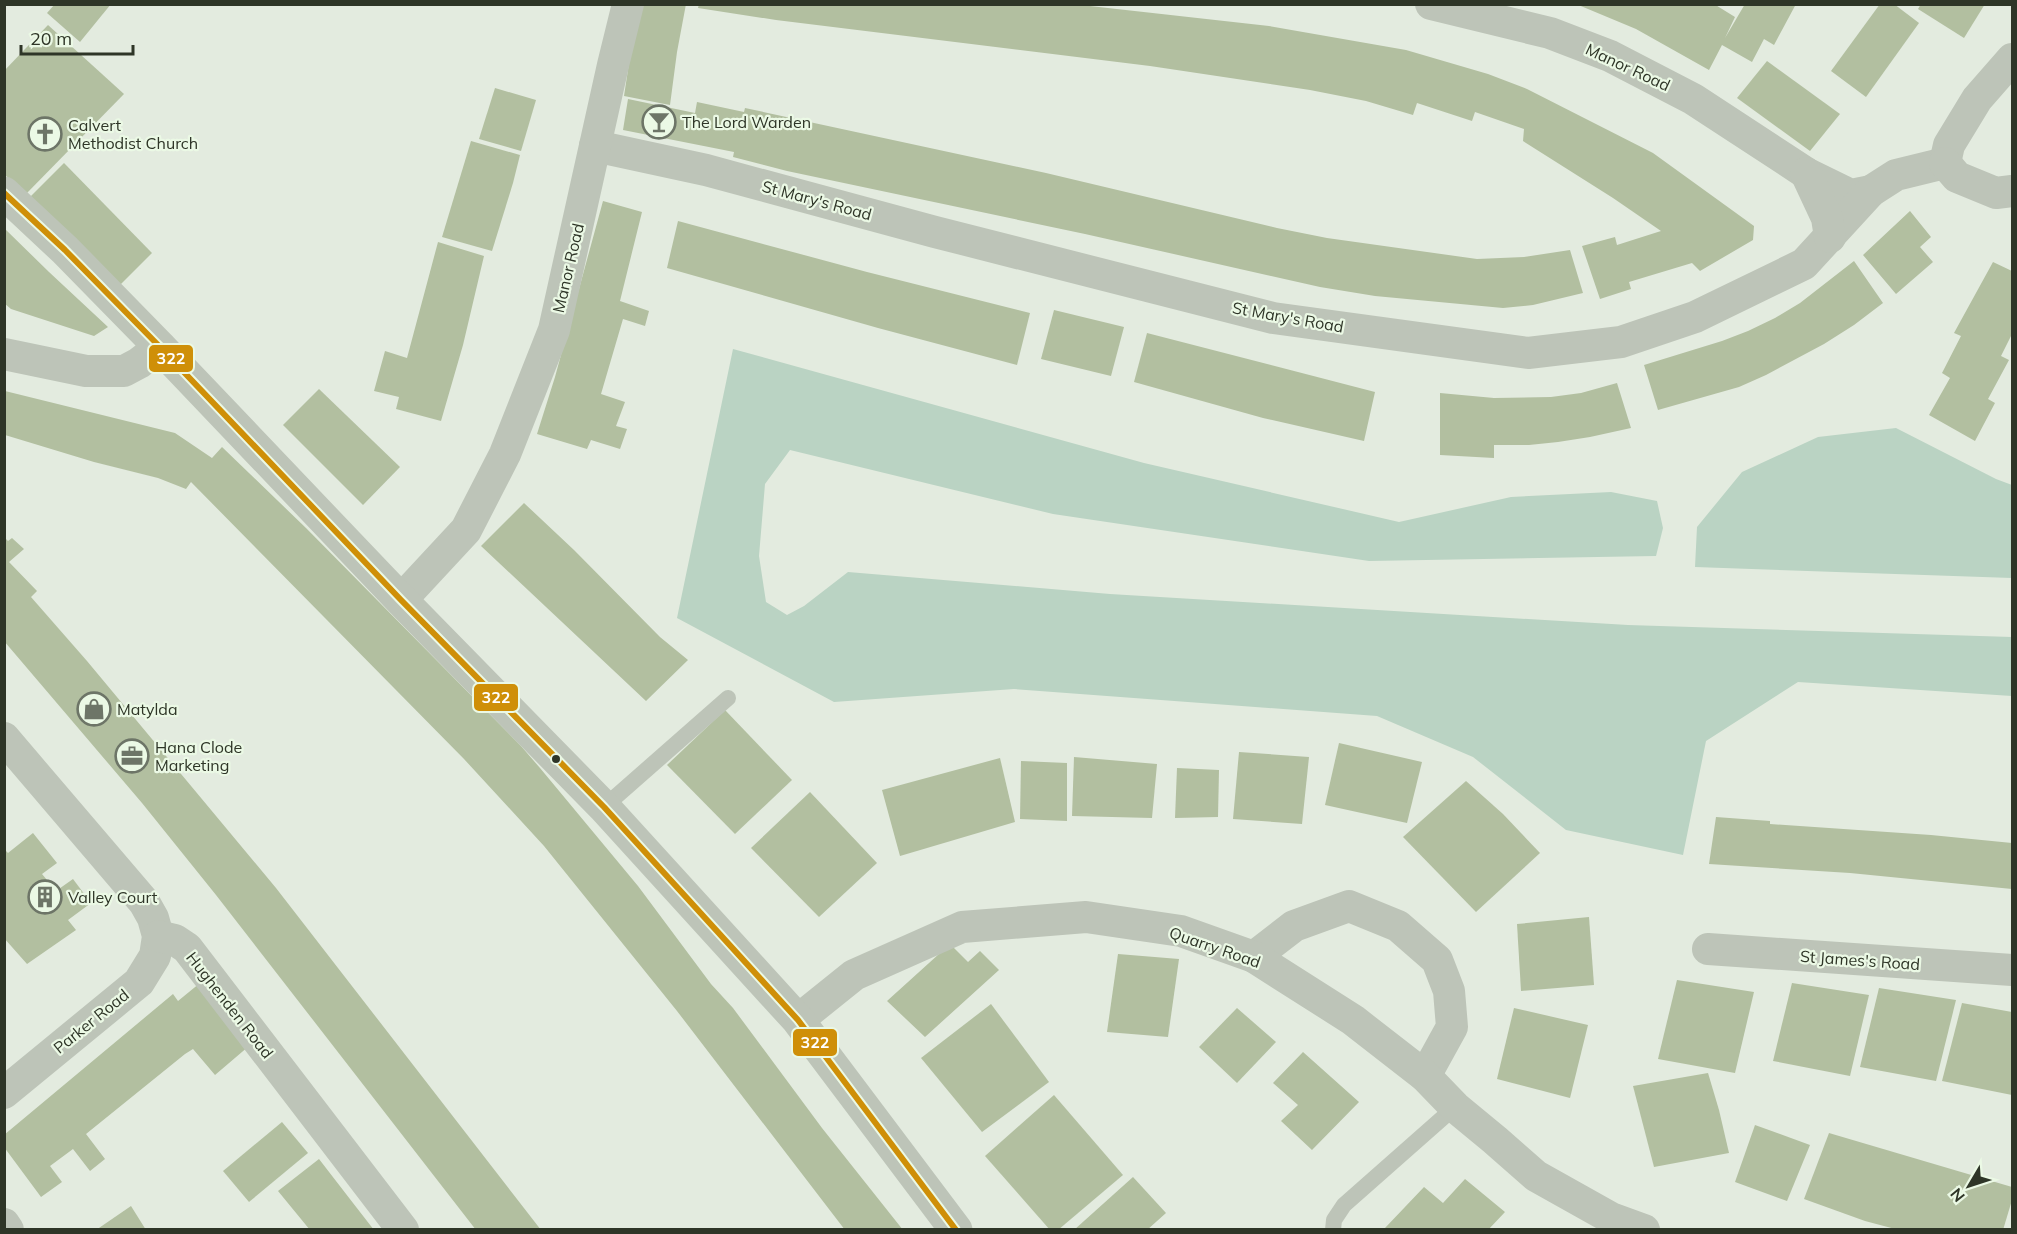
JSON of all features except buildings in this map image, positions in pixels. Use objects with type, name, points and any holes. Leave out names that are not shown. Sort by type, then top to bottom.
[{"type":"street","name":"Manor Road","points":[[401,600],[466,530],[505,454],[554,330],[628,4]]},
{"type":"street","name":"Manor Road","points":[[1431,4],[1550,33],[1610,56],[1693,99],[1806,173],[1851,195],[1871,190]]},
{"type":"street","points":[[2013,59],[1977,99],[1949,145],[1945,163],[1957,177],[1996,193],[2013,191]]},
{"type":"street","name":"St Mary's Road","points":[[595,146],[706,170],[935,232],[1273,318],[1528,353],[1621,342],[1695,317],[1804,264],[1871,190],[1896,175],[1945,163]]},
{"type":"street","points":[[1806,173],[1827,218],[1830,237]]},
{"type":"street","points":[[4,193],[65,250],[160,347],[401,600],[604,807],[798,1020],[956,1230]]},
{"type":"street","points":[[4,354],[86,371],[124,371],[140,363],[160,347]]},
{"type":"street","points":[[4,738],[144,903],[153,918],[158,936]]},
{"type":"street","points":[[1254,957],[1294,926],[1349,906],[1398,926],[1437,960],[1449,991],[1452,1027],[1425,1076]]},
{"type":"street","name":"Quarry Road","points":[[798,1020],[854,975],[962,927],[1086,917],[1181,932],[1254,957],[1353,1020],[1425,1076],[1455,1107],[1536,1176],[1614,1224],[1644,1230]]},
{"type":"street","name":"Parker Road","points":[[4,1092],[139,982],[155,956],[158,936]]},
{"type":"street","name":"Hughenden Road","points":[[158,936],[175,940],[187,948],[403,1230]]},
{"type":"street","name":"St James's Road","points":[[1708,950],[2013,970]]},
{"type":"street","points":[[4,1224],[8,1230]]},
{"type":"lane","points":[[604,807],[728,698]]},
{"type":"lane","points":[[1333,1230],[1334,1220],[1344,1205],[1455,1107]]},
{"type":"green space","points":[[733,349],[1144,463],[1399,522],[1511,497],[1611,492],[1657,501],[1663,528],[1656,556],[1369,561],[1053,514],[790,450],[765,484],[759,556],[766,602],[787,615],[804,606],[848,572],[1110,594],[1628,625],[2012,637],[2012,696],[1798,682],[1706,741],[1683,855],[1566,830],[1473,757],[1377,716],[1014,689],[834,702],[677,618]]},
{"type":"green space","points":[[1896,428],[2012,485],[2012,578],[1695,567],[1697,527],[1742,472],[1818,437]]},
{"type":"transit line","name":"322","points":[[4,193],[65,250],[160,347],[401,600],[604,807],[798,1020],[956,1230]]},
{"type":"place","name":"The Lord Warden","points":[[659,122]]},
{"type":"place","name":"Calvert Methodist Church","points":[[45,134]]},
{"type":"place","name":"Matylda","points":[[94,709]]},
{"type":"place","name":"Hana Clode Marketing","points":[[132,756]]},
{"type":"place","name":"Valley Court","points":[[45,897]]}]
